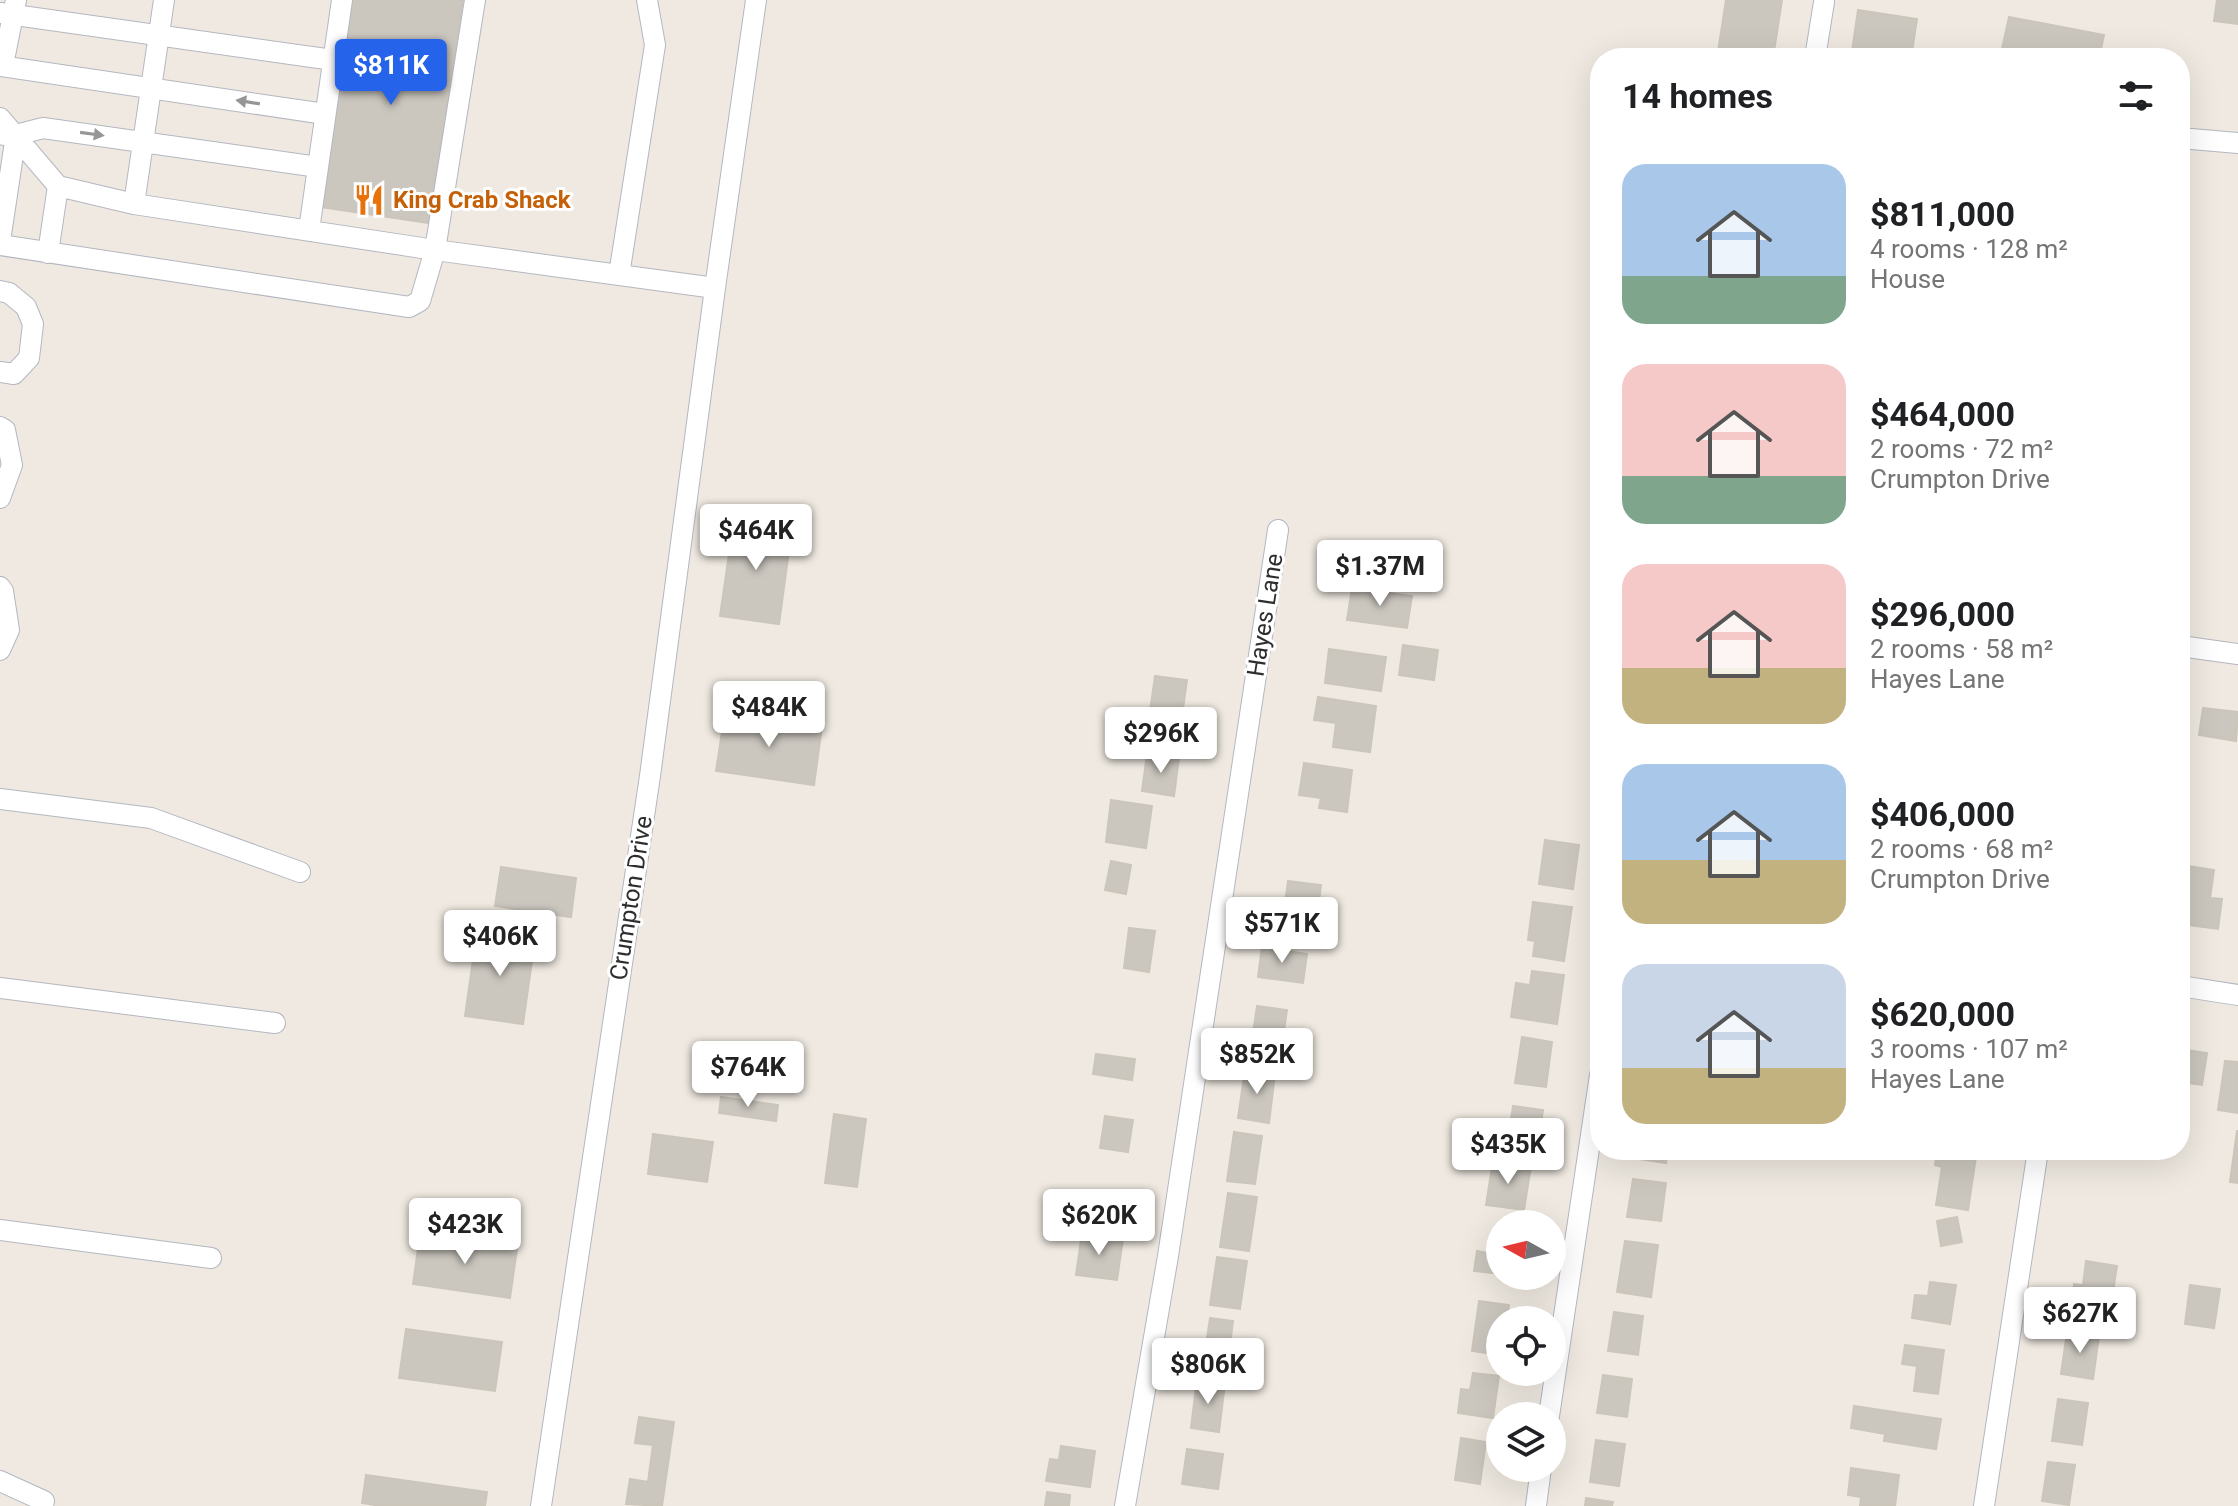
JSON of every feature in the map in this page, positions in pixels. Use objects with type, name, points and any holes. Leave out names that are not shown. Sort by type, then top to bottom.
[{"type":"street","points":[[134,204],[164,0]]},
{"type":"street","points":[[309,230],[342,0],[334,0]]},
{"type":"street","points":[[8,135],[0,243],[48,253],[409,307],[420,301],[435,250],[475,0]]},
{"type":"street","points":[[619,275],[655,45],[647,0]]},
{"type":"street","name":"Crumpton Drive","points":[[541,1506],[650,776],[756,0]]},
{"type":"street","points":[[1817,48],[1824,2]]},
{"type":"street","points":[[325,114],[0,64],[5,55],[10,10],[159,37],[333,60]]},
{"type":"street","points":[[0,118],[8,135],[58,186],[134,204],[435,250],[715,288]]},
{"type":"street","points":[[8,135],[43,128],[318,167]]},
{"type":"street","points":[[2190,139],[2238,143]]},
{"type":"street","points":[[48,253],[58,186]]},
{"type":"street","points":[[0,291],[9,293],[26,307],[33,324],[29,358],[14,374],[0,372]]},
{"type":"street","points":[[0,427],[5,430],[12,465],[0,498]]},
{"type":"street","name":"Hayes Lane","points":[[1125,1506],[1168,1256],[1278,530]]},
{"type":"street","points":[[0,650],[9,630],[2,590]]},
{"type":"street","points":[[2190,647],[2238,654]]},
{"type":"street","points":[[0,799],[151,818],[300,872]]},
{"type":"street","points":[[0,988],[275,1023]]},
{"type":"street","points":[[2190,988],[2238,995]]},
{"type":"street","points":[[1551,1402],[1590,1142]]},
{"type":"street","points":[[1984,1506],[2036,1160]]},
{"type":"street","points":[[0,1230],[211,1258]]},
{"type":"street","points":[[0,1481],[44,1501],[43,1506]]},
{"type":"street","points":[[1536,1506],[1539,1482]]},
{"type":"building","points":[[351,0],[463,0],[429,223],[320,207]]},
{"type":"building","points":[[1726,0],[1782,0],[1775,48],[1719,48]]},
{"type":"building","points":[[2217,0],[2238,0],[2238,24],[2214,21]]},
{"type":"building","points":[[1858,10],[1917,19],[1913,48],[1852,48]]},
{"type":"building","points":[[2009,17],[2104,35],[2101,48],[2002,48]]},
{"type":"building","points":[[734,520],[792,528],[779,624],[720,616]]},
{"type":"building","points":[[1352,588],[1412,596],[1407,628],[1347,620]]},
{"type":"building","points":[[1403,645],[1438,650],[1434,680],[1399,675]]},
{"type":"building","points":[[1329,649],[1386,657],[1381,691],[1325,683]]},
{"type":"building","points":[[1155,676],[1187,680],[1179,737],[1147,733]]},
{"type":"building","points":[[1318,697],[1376,706],[1370,752],[1333,747],[1336,723],[1314,720]]},
{"type":"building","points":[[2203,708],[2238,712],[2236,741],[2199,735]]},
{"type":"building","points":[[725,712],[822,726],[814,785],[716,771]]},
{"type":"building","points":[[1147,754],[1179,758],[1174,796],[1142,791]]},
{"type":"building","points":[[1304,763],[1352,770],[1347,812],[1319,808],[1321,798],[1299,795]]},
{"type":"building","points":[[1111,800],[1152,806],[1146,848],[1106,842]]},
{"type":"building","points":[[1545,840],[1579,845],[1573,889],[1539,884]]},
{"type":"building","points":[[1111,861],[1131,865],[1126,894],[1105,890]]},
{"type":"building","points":[[2190,866],[2214,870],[2210,898],[2222,899],[2218,929],[2190,925]]},
{"type":"building","points":[[501,867],[576,878],[571,917],[495,906]]},
{"type":"building","points":[[1288,881],[1321,885],[1315,931],[1282,927]]},
{"type":"building","points":[[1533,902],[1572,907],[1564,961],[1533,956],[1535,941],[1528,940]]},
{"type":"building","points":[[1129,928],[1155,931],[1149,972],[1124,968]]},
{"type":"building","points":[[477,932],[535,940],[523,1024],[465,1016]]},
{"type":"building","points":[[1262,947],[1307,954],[1303,983],[1258,977]]},
{"type":"building","points":[[1532,971],[1564,975],[1557,1024],[1511,1017],[1516,983],[1530,985]]},
{"type":"building","points":[[1257,1006],[1287,1010],[1280,1058],[1250,1054]]},
{"type":"building","points":[[1522,1037],[1552,1042],[1546,1087],[1515,1083]]},
{"type":"building","points":[[2190,1050],[2207,1053],[2202,1085],[2190,1083]]},
{"type":"building","points":[[1096,1054],[1135,1059],[1132,1080],[1093,1074]]},
{"type":"building","points":[[2225,1061],[2238,1062],[2238,1113],[2218,1110]]},
{"type":"building","points":[[1245,1070],[1275,1074],[1269,1123],[1238,1118]]},
{"type":"building","points":[[721,1097],[778,1105],[776,1121],[719,1113]]},
{"type":"building","points":[[1513,1106],[1543,1110],[1538,1144],[1508,1139]]},
{"type":"building","points":[[834,1114],[866,1119],[857,1187],[825,1183]]},
{"type":"building","points":[[1105,1116],[1133,1120],[1128,1152],[1100,1148]]},
{"type":"building","points":[[2238,1131],[2238,1183],[2230,1182]]},
{"type":"building","points":[[1234,1132],[1262,1136],[1255,1184],[1227,1181]]},
{"type":"building","points":[[653,1134],[713,1142],[707,1182],[648,1174]]},
{"type":"building","points":[[1936,1160],[1976,1160],[1968,1210],[1936,1205],[1942,1167],[1935,1165]]},
{"type":"building","points":[[1493,1161],[1531,1166],[1524,1210],[1486,1205]]},
{"type":"building","points":[[1633,1179],[1666,1183],[1661,1221],[1627,1217]]},
{"type":"building","points":[[1228,1193],[1257,1197],[1249,1251],[1220,1247]]},
{"type":"building","points":[[1957,1217],[1962,1242],[1941,1246],[1937,1221]]},
{"type":"building","points":[[1082,1233],[1123,1239],[1117,1280],[1076,1275]]},
{"type":"building","points":[[420,1235],[517,1249],[510,1298],[413,1284]]},
{"type":"building","points":[[1625,1241],[1658,1245],[1651,1297],[1617,1292]]},
{"type":"building","points":[[1477,1251],[1486,1253],[1486,1272],[1474,1271]]},
{"type":"building","points":[[1217,1257],[1247,1261],[1240,1309],[1210,1305]]},
{"type":"building","points":[[2086,1261],[2117,1266],[2110,1310],[2072,1304],[2074,1284],[2083,1285]]},
{"type":"building","points":[[1930,1282],[1956,1285],[1950,1324],[1912,1318],[1915,1295],[1928,1296]]},
{"type":"building","points":[[2190,1285],[2220,1289],[2214,1328],[2185,1324]]},
{"type":"building","points":[[1479,1301],[1509,1305],[1486,1306],[1486,1353],[1472,1351]]},
{"type":"building","points":[[1614,1312],[1643,1316],[1638,1355],[1608,1351]]},
{"type":"building","points":[[1210,1318],[1233,1321],[1227,1369],[1203,1366]]},
{"type":"building","points":[[406,1329],[502,1342],[495,1391],[399,1378]]},
{"type":"building","points":[[2067,1332],[2099,1336],[2093,1379],[2061,1374]]},
{"type":"building","points":[[1905,1345],[1944,1350],[1938,1394],[1914,1391],[1917,1366],[1902,1364]]},
{"type":"building","points":[[1473,1373],[1486,1374],[1486,1386],[1498,1386],[1495,1402],[1486,1402],[1486,1417],[1458,1413],[1461,1389],[1470,1390]]},
{"type":"building","points":[[1603,1375],[1632,1379],[1627,1417],[1597,1413]]},
{"type":"building","points":[[1197,1379],[1225,1383],[1219,1432],[1191,1428]]},
{"type":"building","points":[[2058,1399],[2088,1403],[2082,1445],[2052,1441]]},
{"type":"building","points":[[1854,1406],[1941,1419],[1936,1449],[1884,1441],[1885,1434],[1851,1428]]},
{"type":"building","points":[[639,1417],[674,1422],[662,1506],[626,1504],[630,1479],[648,1482],[653,1445],[635,1443]]},
{"type":"building","points":[[1461,1438],[1486,1442],[1480,1484],[1455,1480]]},
{"type":"building","points":[[1596,1440],[1625,1444],[1619,1486],[1590,1482]]},
{"type":"building","points":[[1061,1446],[1095,1451],[1090,1487],[1046,1481],[1050,1459],[1059,1460]]},
{"type":"building","points":[[1187,1449],[1223,1454],[1218,1489],[1182,1484]]},
{"type":"building","points":[[2048,1462],[2075,1465],[2069,1505],[2042,1501]]},
{"type":"building","points":[[1851,1468],[1899,1475],[1895,1506],[1860,1506],[1861,1497],[1848,1495]]},
{"type":"building","points":[[366,1475],[487,1492],[485,1506],[381,1506],[362,1503]]},
{"type":"building","points":[[1047,1492],[1070,1495],[1069,1506],[1045,1506]]},
{"type":"building","points":[[1586,1498],[1613,1502],[1612,1506],[1585,1506]]},
{"type":"place","name":"King Crab Shack","points":[[369,200]]}]
